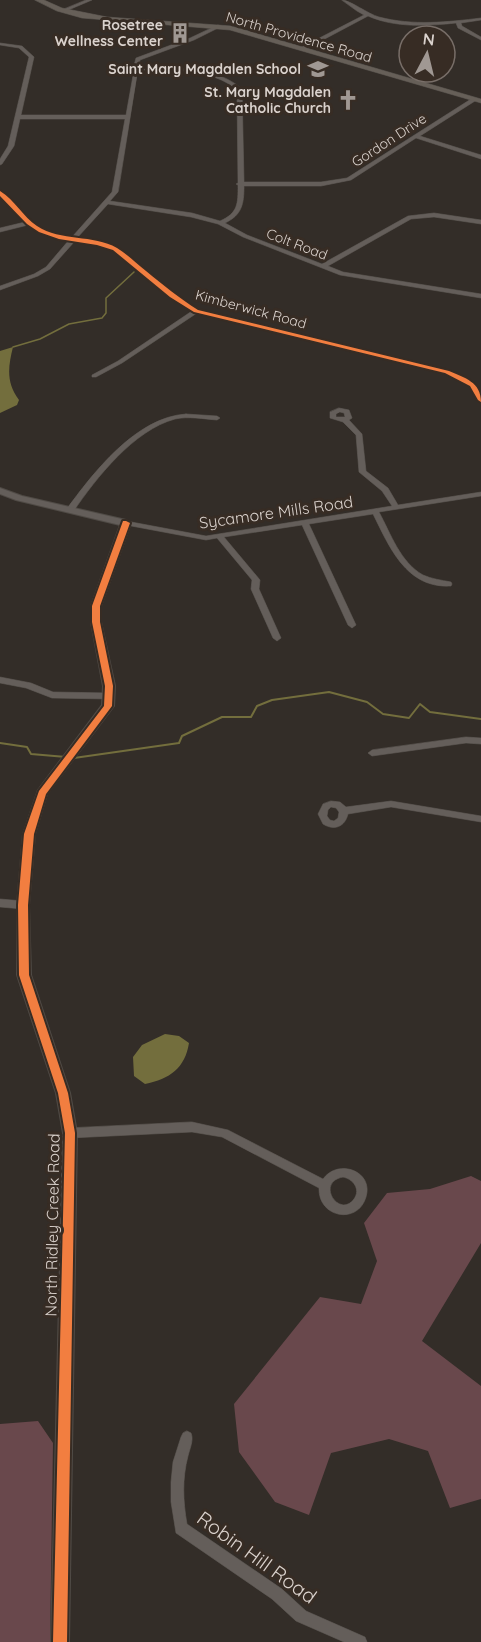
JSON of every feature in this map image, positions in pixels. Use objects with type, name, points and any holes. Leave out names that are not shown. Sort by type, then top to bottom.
[{"type":"main road","name":"North Providence Road","points":[[38,0],[64,10],[102,17],[220,26],[477,101]]},
{"type":"street","points":[[64,10],[90,0]]},
{"type":"street","points":[[344,0],[367,15],[408,23],[481,19]]},
{"type":"street","points":[[302,49],[367,15]]},
{"type":"street","points":[[458,21],[460,27],[481,39]]},
{"type":"street","points":[[0,288],[36,275],[48,268],[107,202],[118,180],[136,62],[142,56],[183,43],[220,26]]},
{"type":"street","points":[[0,44],[20,47],[33,57],[9,152],[0,163]]},
{"type":"street","points":[[135,69],[188,70],[238,86],[241,93],[238,210],[231,218],[220,223]]},
{"type":"street","name":"Gordon Drive","points":[[239,184],[339,182],[356,176],[477,101]]},
{"type":"street","points":[[18,117],[129,117]]},
{"type":"street","points":[[417,137],[481,157]]},
{"type":"street","name":"Kimberwick Road","points":[[0,193],[29,223],[42,232],[106,245],[115,249],[172,296],[196,310],[447,372],[477,385],[481,400]]},
{"type":"street","name":"Colt Road","points":[[107,202],[183,213],[220,223],[322,267],[359,278],[481,296]]},
{"type":"street","points":[[322,267],[410,217],[434,215],[481,222]]},
{"type":"street","points":[[0,230],[29,223]]},
{"type":"street","points":[[94,376],[120,362],[196,310]]},
{"type":"street","points":[[70,510],[86,487],[142,433],[176,417],[217,418]]},
{"type":"street","name":"Sycamore Mills Road","points":[[345,420],[359,434],[363,472],[385,490],[396,507]]},
{"type":"street","points":[[0,491],[126,522],[96,606],[96,622],[110,696],[52,695],[28,685],[0,680]]},
{"type":"street","name":"Sycamore Mills Road","points":[[126,522],[194,537],[220,537],[481,494]]},
{"type":"street","points":[[375,511],[409,570],[420,578],[448,584]]},
{"type":"street","points":[[305,524],[351,625]]},
{"type":"street","points":[[220,537],[256,580],[255,589],[278,638]]},
{"type":"street","name":"North Ridley Creek Road","points":[[60,1642],[70,1133],[63,1093],[24,975],[23,905],[29,834],[42,793],[103,716],[110,696]]},
{"type":"street","points":[[372,753],[466,740],[481,741]]},
{"type":"street","points":[[344,811],[391,804],[481,819]]},
{"type":"street","points":[[0,903],[23,905]]},
{"type":"street","points":[[70,1133],[192,1127],[224,1133],[324,1185]]},
{"type":"street","name":"Robin Hill Road","points":[[187,1437],[176,1470],[176,1495],[181,1528],[277,1594],[301,1616],[360,1642]]},
{"type":"shaded area","points":[[13,347],[9,375],[19,400],[17,405],[0,413],[0,351]]},
{"type":"shaded area","points":[[165,1034],[179,1036],[189,1043],[187,1052],[175,1071],[162,1079],[145,1084],[134,1076],[133,1057],[142,1045]]},
{"type":"shaded area","points":[[471,1176],[481,1181],[481,1243],[422,1341],[481,1386],[481,1499],[450,1508],[428,1451],[389,1439],[331,1453],[309,1515],[275,1502],[239,1452],[234,1404],[320,1297],[361,1304],[377,1261],[364,1223],[387,1193],[430,1189]]},
{"type":"shaded area","points":[[38,1421],[53,1443],[50,1642],[0,1642],[0,1424]]},
{"type":"waterway","points":[[13,347],[40,339],[69,324],[102,318],[106,313],[106,298],[134,272]]},
{"type":"waterway","points":[[74,758],[179,743],[182,736],[222,717],[251,717],[257,706],[272,700],[329,692],[367,702],[383,714],[409,718],[420,704],[430,712],[481,719]]},
{"type":"waterway","points":[[0,743],[27,747],[31,754],[66,757]]},
{"type":"cycle path","points":[[0,193],[35,228],[59,237],[97,243],[115,249],[172,296],[196,311],[447,372],[473,385],[481,400]]},
{"type":"cycle path","points":[[60,1642],[70,1133],[63,1093],[24,975],[23,905],[29,834],[42,793],[108,706],[109,686],[96,622],[96,606],[126,523]]},
{"type":"place","name":"Rosetree Wellness Center","points":[[180,33]]},
{"type":"place","name":"Saint Mary Magdalen School","points":[[318,69]]},
{"type":"place","name":"St. Mary Magdalen Catholic Church","points":[[348,100]]}]
